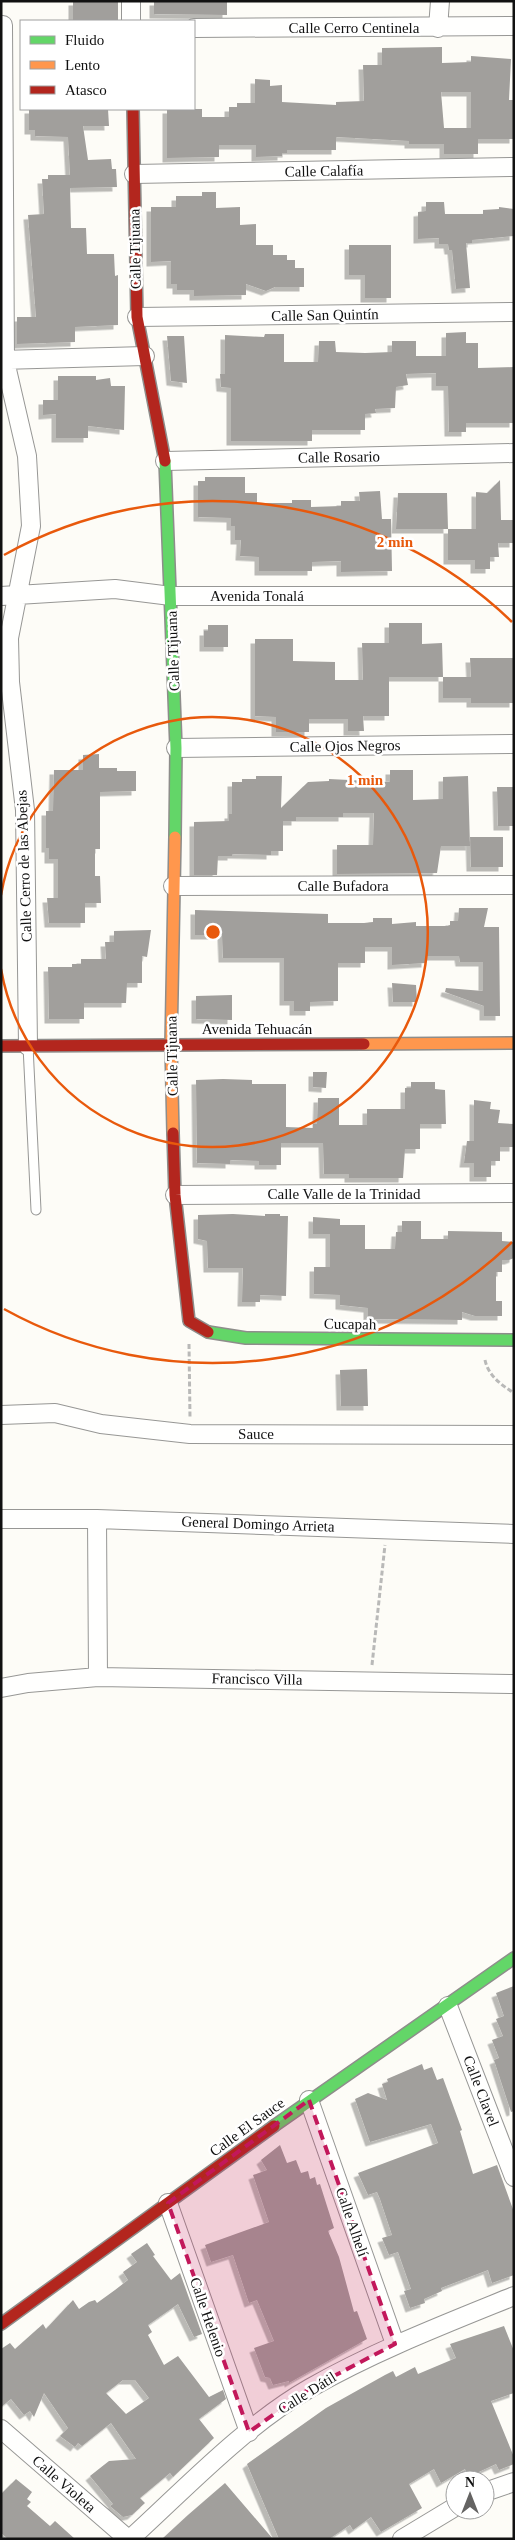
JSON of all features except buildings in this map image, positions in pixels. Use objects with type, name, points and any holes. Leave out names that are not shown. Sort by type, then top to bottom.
[{"type":"street","points":[[131,1],[131,20]]},
{"type":"street","points":[[438,28],[440,1]]},
{"type":"street","name":"Calle Cerro de las Abejas","points":[[3,25],[3,360],[27,456],[31,526],[9,638],[10,673],[25,810],[28,1046]]},
{"type":"street","name":"Calle Cerro Centinela","points":[[195,28],[438,28],[514,26]]},
{"type":"street","name":"Calle Tijuana","points":[[133,110],[136,317],[165,461],[176,748],[171,1045],[175,1195],[189,1321]]},
{"type":"street","name":"Calle Calafía","points":[[134,174],[514,167]]},
{"type":"street","name":"Calle San Quintín","points":[[136,317],[514,312]]},
{"type":"street","points":[[3,360],[145,356]]},
{"type":"street","name":"Calle Rosario","points":[[165,461],[514,454]]},
{"type":"street","name":"Avenida Tonalá","points":[[1,596],[19,593],[114,589],[171,596],[514,596]]},
{"type":"street","name":"Calle Ojos Negros","points":[[176,748],[514,744]]},
{"type":"street","name":"Calle Bufadora","points":[[173,886],[514,885]]},
{"type":"street","name":"Avenida Tehuacán","points":[[1,1046],[514,1043]]},
{"type":"street","name":"Calle Valle de la Trinidad","points":[[175,1195],[514,1193]]},
{"type":"street","name":"Cucapah","points":[[189,1321],[208,1332],[246,1338],[514,1340]]},
{"type":"street","name":"Sauce","points":[[1,1415],[55,1413],[101,1424],[190,1434],[514,1435]]},
{"type":"street","name":"General Domingo Arrieta","points":[[1,1520],[97,1520],[387,1528],[514,1534]]},
{"type":"street","points":[[97,1520],[98,1677]]},
{"type":"street","name":"Francisco Villa","points":[[1,1688],[28,1683],[98,1677],[514,1683]]},
{"type":"street","name":"Calle El Sauce","points":[[1,2324],[309,2100],[448,2006],[514,1958]]},
{"type":"street","name":"Calle Clavel","points":[[448,2006],[514,2176]]},
{"type":"street","name":"Calle Alhelí","points":[[309,2100],[395,2344]]},
{"type":"street","name":"Calle Helenio","points":[[168,2203],[249,2432]]},
{"type":"street","name":"Calle Dátil","points":[[129,2539],[249,2432],[309,2389],[395,2344],[514,2296]]},
{"type":"street","name":"Calle Violeta","points":[[1,2429],[129,2539]]},
{"type":"street","points":[[495,2489],[514,2482]]},
{"type":"street","points":[[402,2539],[445,2513]]},
{"type":"lane","points":[[28,1046],[36,1210]]},
{"type":"path","points":[[189,1321],[190,1434]]},
{"type":"path","points":[[480,1340],[486,1367],[499,1384],[514,1393]]},
{"type":"path","points":[[370,1681],[387,1528]]},
{"type":"highlighted area","points":[[309,2100],[395,2344],[309,2389],[249,2432],[168,2203]]},
{"type":"traffic: fast","points":[[165,461],[176,748],[175,837]]},
{"type":"traffic: fast","points":[[208,1332],[246,1338],[514,1340]]},
{"type":"traffic: fast","points":[[274,2126],[514,1958]]},
{"type":"traffic: slow","points":[[173,1133],[171,1045],[175,837]]},
{"type":"traffic: slow","points":[[364,1044],[514,1043]]},
{"type":"traffic: jam","points":[[133,110],[137,317],[165,461]]},
{"type":"traffic: jam","points":[[1,1046],[364,1044]]},
{"type":"traffic: jam","points":[[173,1133],[175,1195],[189,1321],[208,1332]]},
{"type":"traffic: jam","points":[[1,2324],[274,2126]]}]
